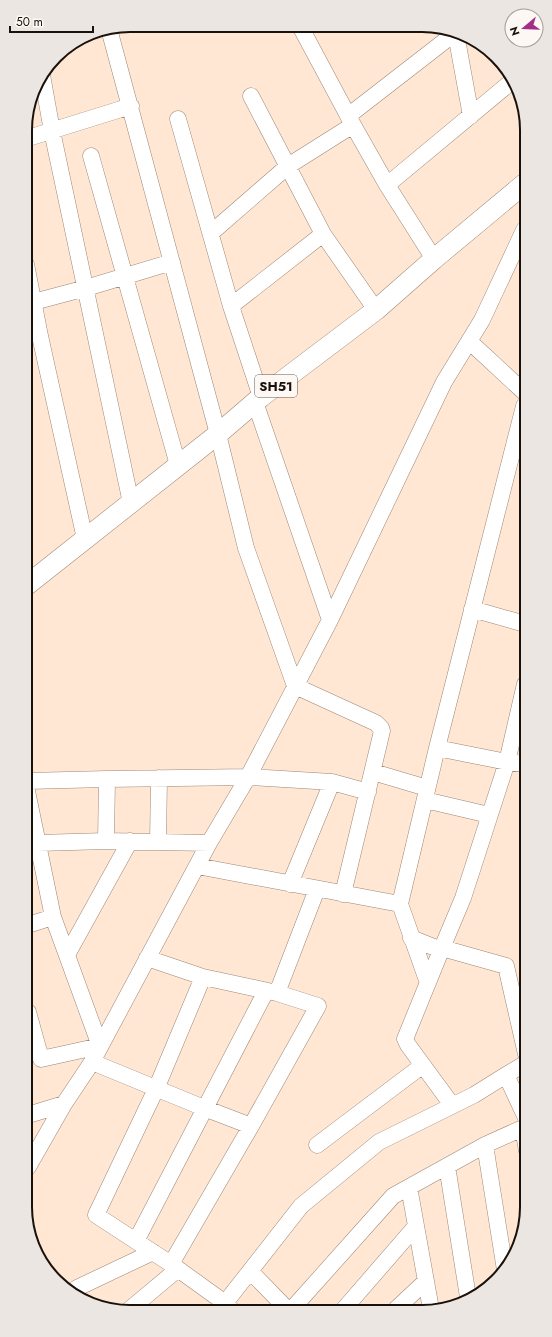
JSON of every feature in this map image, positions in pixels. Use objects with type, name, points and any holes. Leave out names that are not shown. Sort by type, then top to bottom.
[{"type":"main road","name":"SH51","points":[[32,576],[85,539],[218,434],[258,400],[376,310],[434,259],[520,187]]},
{"type":"street","points":[[303,32],[350,121],[387,186],[434,259]]},
{"type":"street","points":[[110,34],[218,434],[246,548],[295,686],[379,725],[381,728],[382,734],[343,894]]},
{"type":"street","points":[[211,233],[288,166],[350,121],[452,37]]},
{"type":"street","points":[[456,38],[471,116]]},
{"type":"street","points":[[44,84],[52,131],[131,503]]},
{"type":"street","points":[[387,186],[509,85]]},
{"type":"street","points":[[251,96],[323,234],[376,310]]},
{"type":"street","points":[[32,137],[131,106]]},
{"type":"street","points":[[178,119],[258,400],[330,620]]},
{"type":"street","points":[[91,156],[178,465]]},
{"type":"street","points":[[231,306],[323,234]]},
{"type":"street","points":[[32,1160],[64,1104],[92,1062],[209,843],[248,777],[330,620],[444,382],[482,320],[520,239]]},
{"type":"street","points":[[32,302],[172,262]]},
{"type":"street","points":[[32,312],[85,539]]},
{"type":"street","points":[[469,341],[520,388]]},
{"type":"street","points":[[428,983],[400,904],[437,748],[520,422]]},
{"type":"street","points":[[472,609],[520,623]]},
{"type":"street","points":[[452,1104],[408,1045],[405,1036],[463,898],[506,762],[520,705]]},
{"type":"street","points":[[437,748],[520,763]]},
{"type":"street","points":[[372,772],[426,794],[490,815]]},
{"type":"street","points":[[32,781],[108,778],[248,777],[332,782],[368,792]]},
{"type":"street","points":[[106,841],[108,778]]},
{"type":"street","points":[[158,842],[159,778]]},
{"type":"street","points":[[290,884],[332,782]]},
{"type":"street","points":[[32,815],[54,917],[100,1046]]},
{"type":"street","points":[[38,843],[130,841],[209,843]]},
{"type":"street","points":[[67,955],[130,841]]},
{"type":"street","points":[[197,866],[400,904]]},
{"type":"street","points":[[136,1241],[204,1108],[271,992],[317,889]]},
{"type":"street","points":[[32,924],[54,917]]},
{"type":"street","points":[[411,938],[442,949],[506,966],[520,1028]]},
{"type":"street","points":[[134,1305],[174,1266],[318,1006],[271,992],[203,977],[147,958]]},
{"type":"street","points":[[203,977],[156,1089],[96,1215],[174,1266],[223,1305]]},
{"type":"street","points":[[32,1044],[34,1060],[100,1046]]},
{"type":"street","points":[[92,1062],[251,1126]]},
{"type":"street","points":[[317,1145],[423,1065]]},
{"type":"street","points":[[226,1305],[250,1271],[301,1206],[379,1142],[452,1104],[474,1095],[520,1067]]},
{"type":"street","points":[[506,1075],[520,1112]]},
{"type":"street","points":[[32,1114],[64,1104]]},
{"type":"street","points":[[296,1305],[393,1196],[485,1145],[520,1128]]},
{"type":"street","points":[[485,1145],[504,1262]]},
{"type":"street","points":[[447,1166],[468,1294]]},
{"type":"street","points":[[409,1187],[430,1304]]},
{"type":"street","points":[[349,1305],[416,1226]]},
{"type":"street","points":[[77,1288],[153,1252]]},
{"type":"street","points":[[250,1271],[283,1305]]},
{"type":"street","points":[[400,1305],[426,1281]]}]
